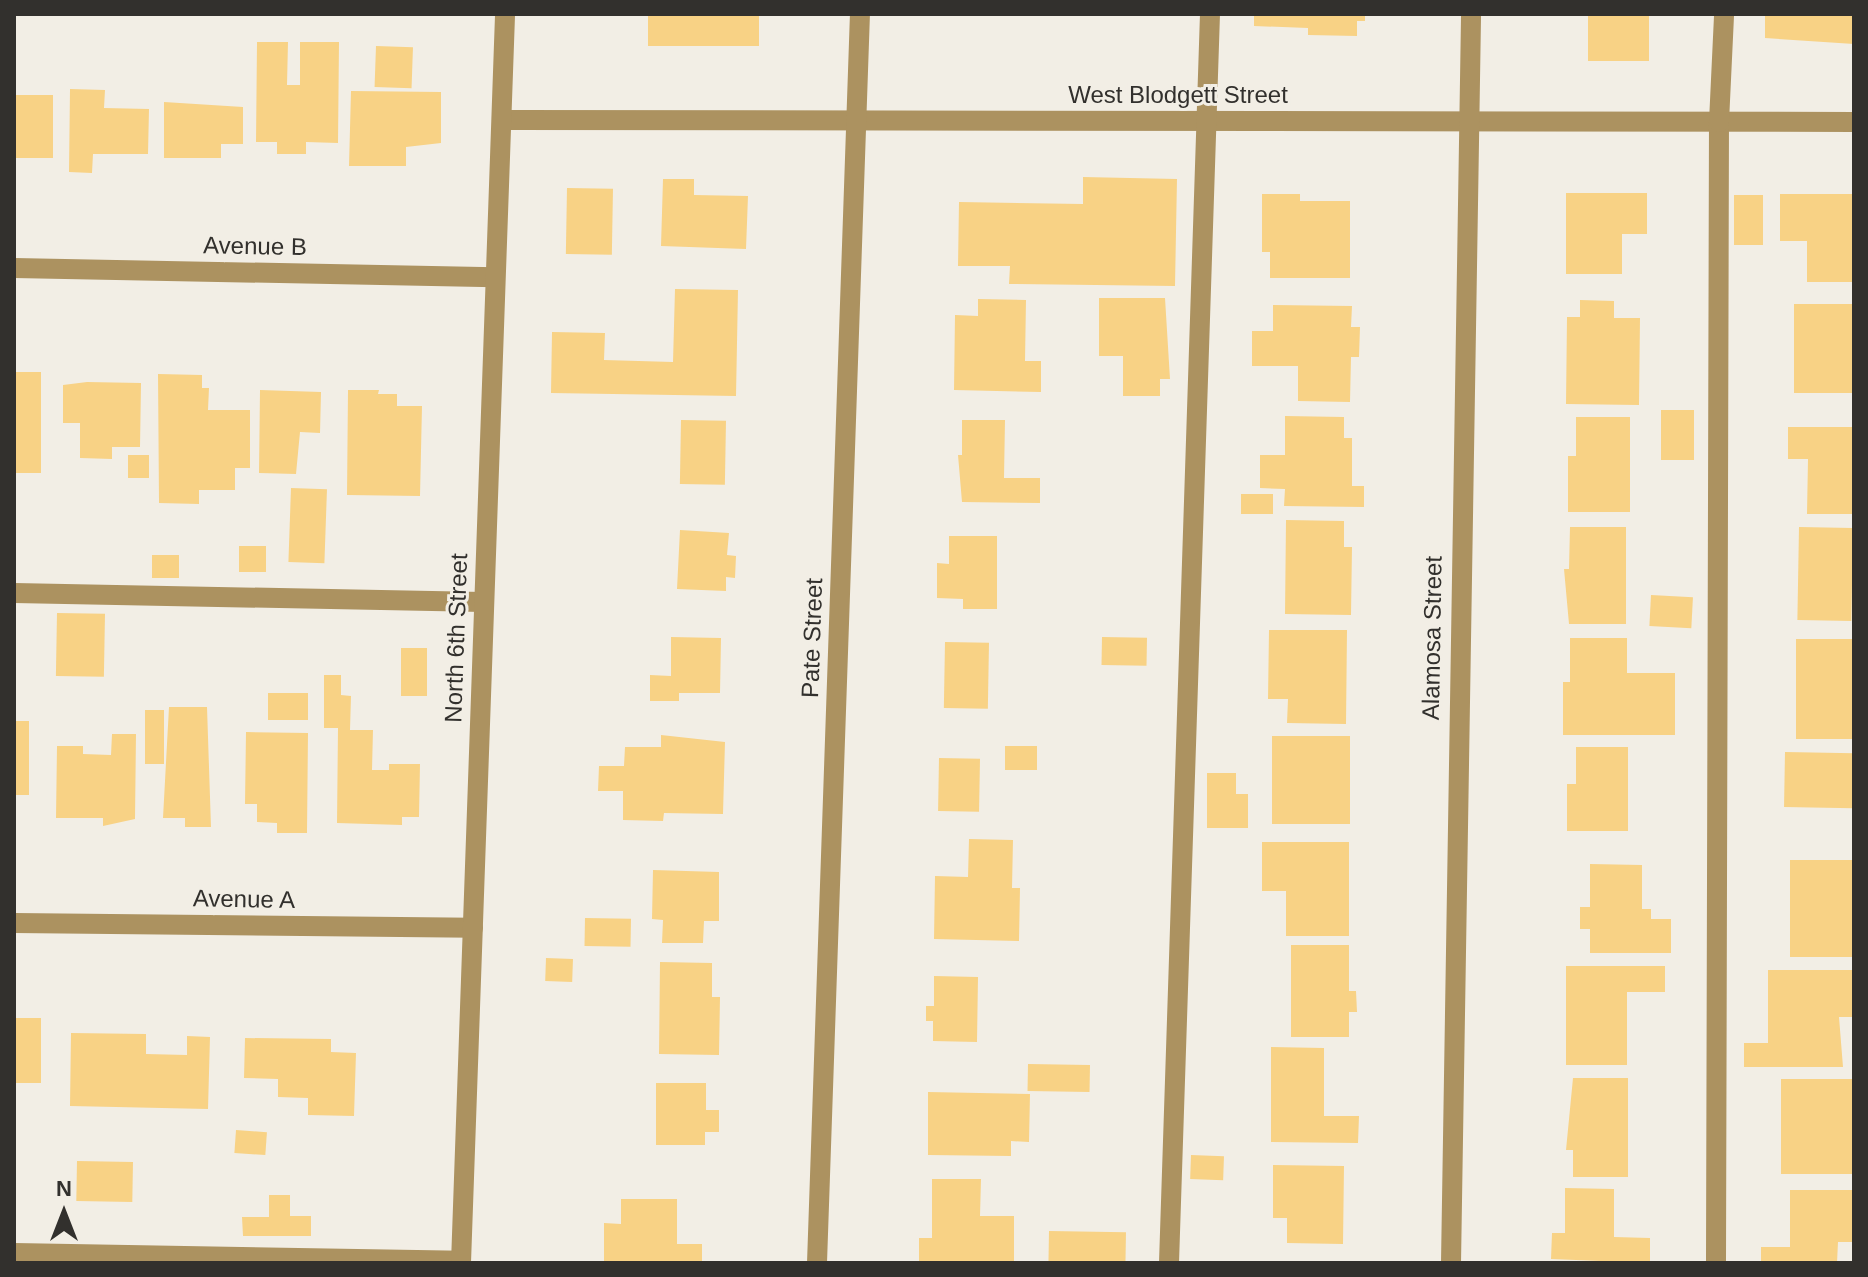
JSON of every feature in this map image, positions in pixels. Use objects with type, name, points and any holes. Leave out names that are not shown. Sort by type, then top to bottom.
[{"type":"street","name":"North 6th Street","points":[[461,1262],[505,14]]},
{"type":"street","name":"Pate Street","points":[[817,1263],[860,14]]},
{"type":"street","points":[[1169,1263],[1210,14]]},
{"type":"street","name":"Alamosa Street","points":[[1451,1263],[1471,14]]},
{"type":"street","points":[[1716,1263],[1719,122],[1724,14]]},
{"type":"street","name":"West Blodgett Street","points":[[502,120],[856,118],[1205,122],[1854,122]]},
{"type":"street","name":"Avenue B","points":[[14,268],[495,277]]},
{"type":"street","points":[[14,593],[483,602]]},
{"type":"street","name":"Avenue A","points":[[14,923],[473,928]]},
{"type":"street","points":[[14,1253],[461,1262]]},
{"type":"building","points":[[648,14],[759,14],[759,46],[648,46]]},
{"type":"building","points":[[1254,14],[1365,14],[1365,21],[1357,21],[1357,36],[1308,35],[1308,28],[1254,26]]},
{"type":"building","points":[[1588,14],[1649,14],[1649,61],[1588,61]]},
{"type":"building","points":[[1765,14],[1854,14],[1854,44],[1765,38]]},
{"type":"building","points":[[257,42],[288,42],[287,85],[300,85],[300,42],[339,42],[338,143],[306,142],[306,154],[277,154],[277,142],[256,142]]},
{"type":"building","points":[[376,46],[413,47],[412,88],[375,87]]},
{"type":"building","points":[[70,89],[105,90],[104,108],[149,109],[148,154],[93,154],[92,173],[69,172]]},
{"type":"building","points":[[351,91],[441,92],[441,143],[406,147],[406,166],[349,166]]},
{"type":"building","points":[[14,95],[53,95],[53,158],[14,158]]},
{"type":"building","points":[[164,102],[243,107],[243,144],[221,144],[221,158],[164,158]]},
{"type":"building","points":[[1083,177],[1177,179],[1175,286],[1009,284],[1010,266],[958,266],[959,202],[1083,204]]},
{"type":"building","points":[[663,179],[694,179],[694,195],[748,196],[746,249],[661,246]]},
{"type":"building","points":[[567,188],[613,189],[612,255],[566,254]]},
{"type":"building","points":[[1566,193],[1647,193],[1647,234],[1622,234],[1622,274],[1566,274]]},
{"type":"building","points":[[1262,194],[1300,194],[1300,201],[1350,201],[1350,278],[1270,278],[1270,252],[1262,252]]},
{"type":"building","points":[[1780,194],[1854,194],[1854,282],[1807,282],[1807,241],[1780,241]]},
{"type":"building","points":[[1734,195],[1763,195],[1763,245],[1734,245]]},
{"type":"building","points":[[675,289],[738,290],[736,396],[551,393],[552,332],[605,333],[604,360],[673,362]]},
{"type":"building","points":[[1099,298],[1165,298],[1170,379],[1160,379],[1160,396],[1123,396],[1123,356],[1099,356]]},
{"type":"building","points":[[978,299],[1026,300],[1025,361],[1041,361],[1041,392],[954,390],[955,315],[978,316]]},
{"type":"building","points":[[1580,300],[1614,301],[1614,318],[1640,318],[1639,405],[1566,404],[1567,317],[1580,317]]},
{"type":"building","points":[[1794,304],[1854,304],[1854,393],[1794,393]]},
{"type":"building","points":[[1273,305],[1352,306],[1351,327],[1360,327],[1359,357],[1351,357],[1350,402],[1298,401],[1298,366],[1252,366],[1252,331],[1273,331]]},
{"type":"building","points":[[14,372],[41,372],[41,473],[14,473]]},
{"type":"building","points":[[158,374],[202,375],[202,388],[209,388],[208,410],[250,410],[250,468],[235,468],[235,490],[199,490],[199,504],[159,503]]},
{"type":"building","points":[[141,383],[140,447],[112,447],[112,459],[80,458],[80,423],[63,423],[63,385]]},
{"type":"building","points":[[260,390],[321,392],[320,433],[300,432],[296,474],[259,473]]},
{"type":"building","points":[[348,390],[379,390],[378,394],[397,394],[397,406],[422,406],[420,496],[347,495]]},
{"type":"building","points":[[1661,410],[1694,410],[1694,460],[1661,460]]},
{"type":"building","points":[[1285,416],[1344,417],[1344,438],[1352,438],[1352,486],[1364,486],[1364,507],[1284,506],[1285,489],[1260,488],[1260,455],[1285,455]]},
{"type":"building","points":[[1576,417],[1630,417],[1630,512],[1568,512],[1568,456],[1576,456]]},
{"type":"building","points":[[681,420],[726,421],[725,485],[680,484]]},
{"type":"building","points":[[962,420],[1005,420],[1004,478],[1040,478],[1040,503],[962,502],[958,455],[962,455]]},
{"type":"building","points":[[1788,427],[1854,427],[1854,514],[1807,514],[1808,459],[1788,459]]},
{"type":"building","points":[[128,455],[149,455],[149,478],[128,478]]},
{"type":"building","points":[[291,488],[327,489],[324,563],[288,562]]},
{"type":"building","points":[[1241,494],[1273,494],[1273,514],[1241,514]]},
{"type":"building","points":[[1286,520],[1344,521],[1344,547],[1352,547],[1351,615],[1285,614]]},
{"type":"building","points":[[1570,527],[1626,527],[1626,624],[1569,624],[1564,569],[1569,569]]},
{"type":"building","points":[[1799,527],[1853,528],[1851,621],[1797,620]]},
{"type":"building","points":[[680,530],[729,533],[727,555],[736,556],[735,578],[726,577],[726,591],[677,589]]},
{"type":"building","points":[[949,536],[997,536],[997,609],[963,609],[963,599],[937,598],[937,563],[949,564]]},
{"type":"building","points":[[239,546],[266,546],[266,572],[239,572]]},
{"type":"building","points":[[152,555],[179,555],[179,578],[152,578]]},
{"type":"building","points":[[1651,595],[1693,597],[1691,628],[1649,626]]},
{"type":"building","points":[[57,613],[105,614],[104,677],[56,676]]},
{"type":"building","points":[[1269,630],[1347,630],[1346,724],[1287,723],[1288,699],[1268,699]]},
{"type":"building","points":[[671,637],[721,638],[720,693],[679,693],[679,701],[650,701],[650,675],[671,676]]},
{"type":"building","points":[[1102,637],[1147,638],[1147,666],[1102,665]]},
{"type":"building","points":[[1570,638],[1627,638],[1627,673],[1675,673],[1675,735],[1563,735],[1563,682],[1570,682]]},
{"type":"building","points":[[1796,639],[1854,639],[1854,739],[1796,739]]},
{"type":"building","points":[[945,642],[989,643],[988,709],[944,708]]},
{"type":"building","points":[[401,648],[427,648],[427,696],[401,696]]},
{"type":"building","points":[[324,675],[341,675],[341,695],[351,696],[350,730],[373,730],[372,770],[389,770],[389,764],[420,764],[419,817],[402,817],[402,825],[337,823],[338,728],[324,728]]},
{"type":"building","points":[[268,693],[308,693],[308,720],[268,720]]},
{"type":"building","points":[[169,707],[207,707],[211,827],[185,827],[185,818],[163,818]]},
{"type":"building","points":[[145,710],[164,710],[164,764],[145,764]]},
{"type":"building","points":[[14,721],[29,721],[29,795],[14,795]]},
{"type":"building","points":[[246,732],[308,733],[307,833],[277,833],[277,823],[257,822],[257,804],[245,804]]},
{"type":"building","points":[[112,734],[136,734],[135,819],[103,826],[103,818],[56,818],[57,746],[83,746],[83,754],[111,755]]},
{"type":"building","points":[[661,735],[725,742],[723,814],[664,813],[663,821],[623,820],[623,791],[598,791],[599,766],[624,766],[625,747],[661,747]]},
{"type":"building","points":[[1272,736],[1350,736],[1350,824],[1272,824]]},
{"type":"building","points":[[1005,746],[1037,746],[1037,770],[1005,770]]},
{"type":"building","points":[[1576,747],[1628,747],[1628,831],[1567,831],[1567,784],[1576,784]]},
{"type":"building","points":[[1785,752],[1854,753],[1853,808],[1784,807]]},
{"type":"building","points":[[939,758],[980,759],[979,812],[938,811]]},
{"type":"building","points":[[1207,773],[1236,773],[1236,794],[1248,794],[1248,828],[1207,828]]},
{"type":"building","points":[[969,839],[1013,840],[1012,888],[1020,888],[1019,941],[934,939],[935,876],[968,877]]},
{"type":"building","points":[[1262,842],[1349,842],[1349,936],[1286,936],[1286,891],[1262,891]]},
{"type":"building","points":[[1790,860],[1854,860],[1854,957],[1790,957]]},
{"type":"building","points":[[1590,864],[1642,865],[1642,909],[1651,909],[1651,919],[1671,919],[1671,953],[1590,953],[1590,929],[1580,929],[1580,907],[1590,907]]},
{"type":"building","points":[[653,870],[719,872],[719,921],[704,921],[703,943],[662,943],[663,920],[652,919]]},
{"type":"building","points":[[585,918],[631,919],[631,947],[585,946]]},
{"type":"building","points":[[1291,945],[1349,945],[1349,991],[1356,991],[1357,1012],[1349,1012],[1349,1037],[1291,1037]]},
{"type":"building","points":[[546,958],[573,959],[572,982],[545,981]]},
{"type":"building","points":[[660,962],[712,963],[712,997],[720,997],[719,1055],[659,1054]]},
{"type":"building","points":[[1566,966],[1665,966],[1665,992],[1627,992],[1627,1065],[1566,1065]]},
{"type":"building","points":[[1768,970],[1854,970],[1854,1017],[1839,1017],[1843,1067],[1744,1067],[1744,1043],[1768,1043]]},
{"type":"building","points":[[934,976],[978,977],[977,1042],[933,1041],[933,1021],[926,1021],[926,1006],[934,1006]]},
{"type":"building","points":[[14,1018],[41,1018],[41,1083],[14,1083]]},
{"type":"building","points":[[71,1033],[146,1034],[146,1054],[187,1055],[187,1036],[210,1037],[208,1109],[70,1106]]},
{"type":"building","points":[[245,1038],[331,1039],[331,1052],[356,1053],[354,1116],[308,1115],[308,1098],[278,1097],[278,1079],[244,1078]]},
{"type":"building","points":[[1271,1047],[1324,1048],[1324,1116],[1359,1116],[1358,1143],[1271,1142]]},
{"type":"building","points":[[1028,1064],[1090,1065],[1090,1092],[1028,1091]]},
{"type":"building","points":[[1573,1078],[1628,1078],[1628,1177],[1573,1177],[1573,1150],[1566,1150]]},
{"type":"building","points":[[1781,1079],[1854,1079],[1854,1174],[1781,1174]]},
{"type":"building","points":[[656,1083],[706,1083],[706,1110],[719,1110],[719,1132],[705,1132],[705,1145],[656,1145]]},
{"type":"building","points":[[928,1092],[1030,1094],[1029,1142],[1011,1141],[1011,1156],[928,1155]]},
{"type":"building","points":[[236,1130],[267,1132],[265,1155],[234,1153]]},
{"type":"building","points":[[1191,1155],[1224,1156],[1223,1180],[1190,1179]]},
{"type":"building","points":[[77,1161],[133,1162],[132,1202],[76,1201]]},
{"type":"building","points":[[1273,1165],[1344,1166],[1343,1244],[1287,1243],[1287,1218],[1273,1218]]},
{"type":"building","points":[[932,1179],[981,1179],[980,1216],[1014,1216],[1014,1263],[919,1263],[919,1238],[932,1238]]},
{"type":"building","points":[[1565,1188],[1614,1189],[1614,1237],[1650,1238],[1650,1263],[1551,1259],[1552,1233],[1565,1233]]},
{"type":"building","points":[[1790,1190],[1854,1190],[1854,1242],[1838,1242],[1837,1263],[1761,1263],[1761,1247],[1790,1247]]},
{"type":"building","points":[[269,1195],[290,1195],[290,1216],[311,1216],[311,1236],[243,1236],[242,1217],[269,1217]]},
{"type":"building","points":[[621,1199],[677,1199],[677,1244],[702,1244],[702,1263],[604,1263],[604,1223],[621,1224]]},
{"type":"building","points":[[1049,1231],[1126,1232],[1125,1263],[1048,1263]]}]
